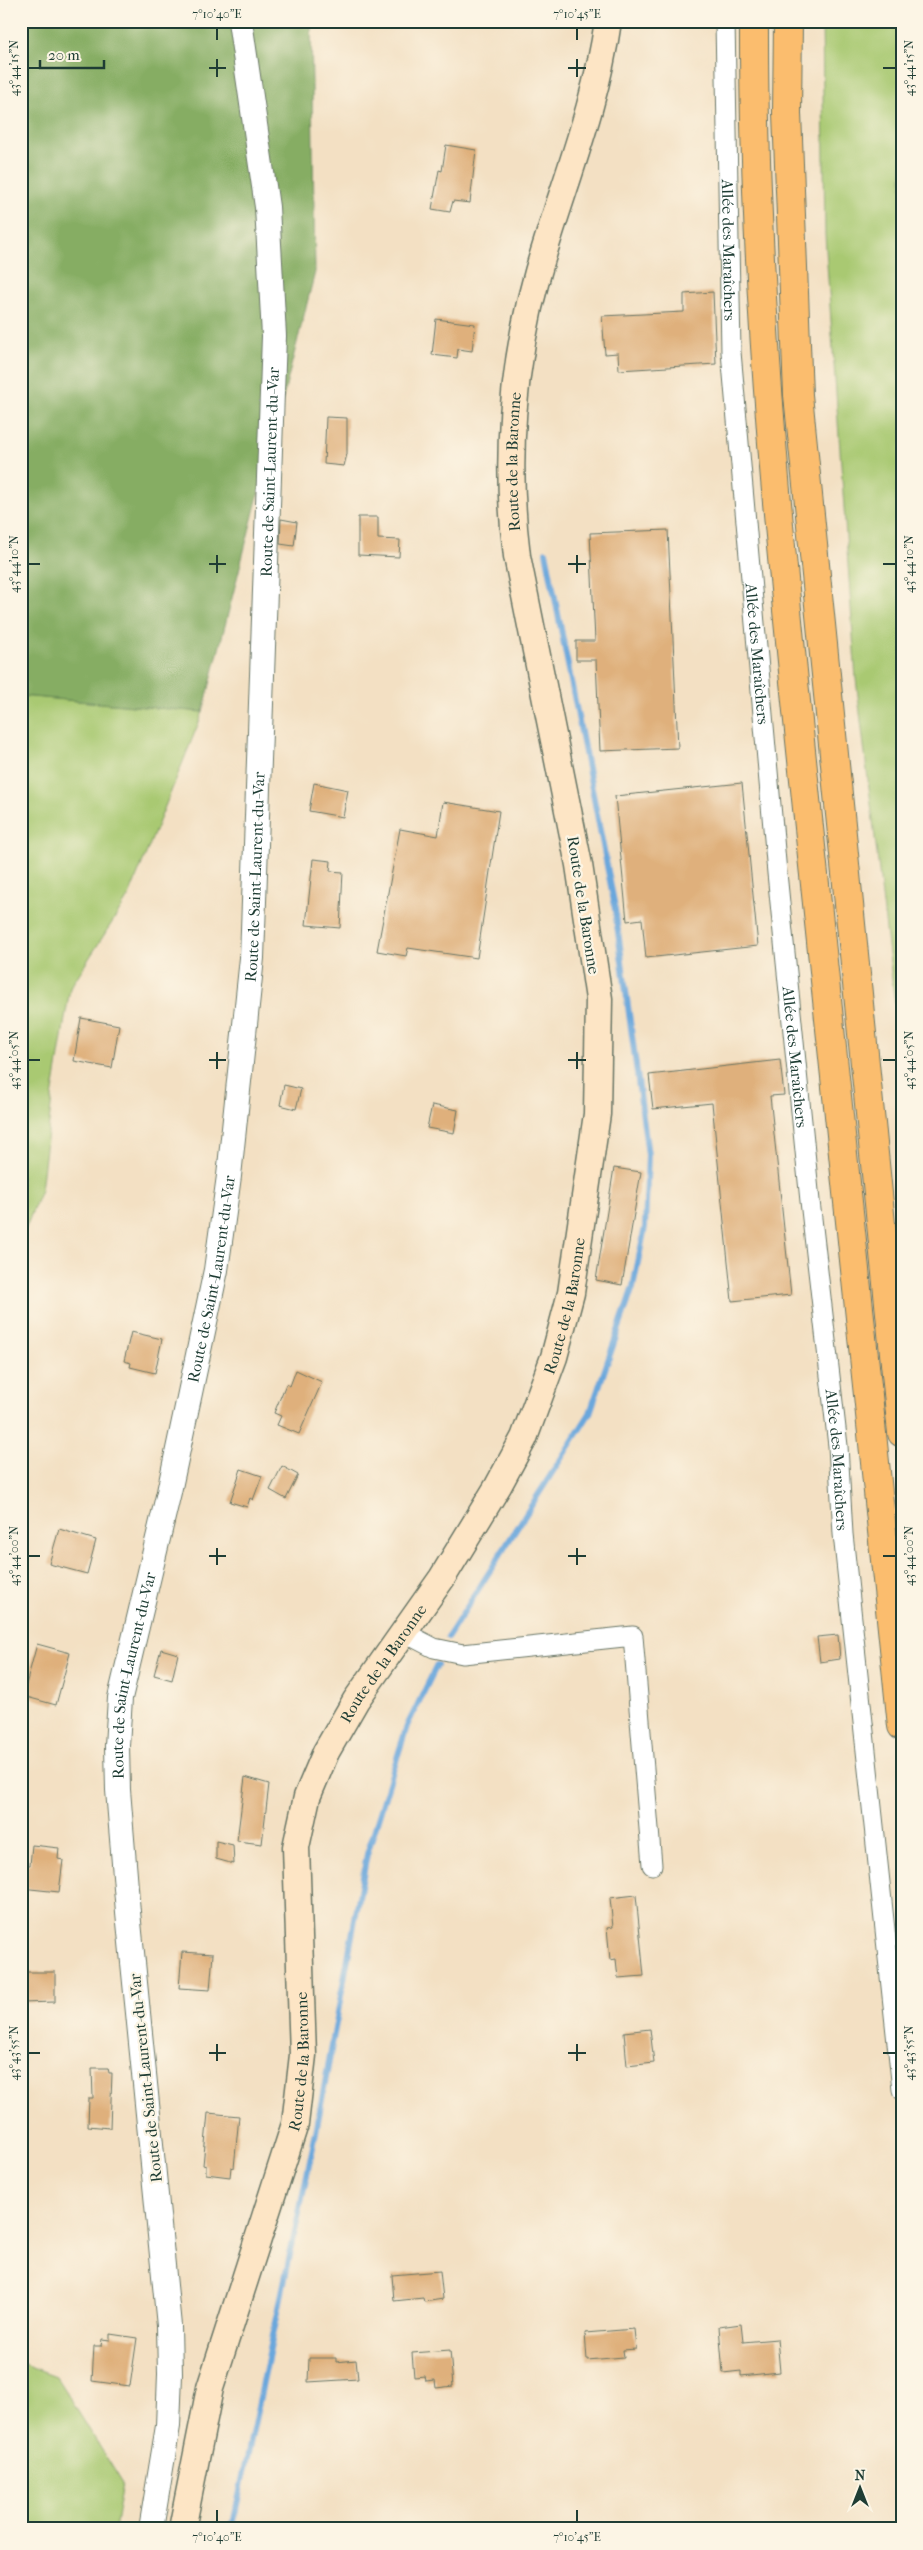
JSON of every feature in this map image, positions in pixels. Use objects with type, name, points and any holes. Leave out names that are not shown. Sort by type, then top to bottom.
[{"type":"highway","points":[[754,21],[754,115],[760,246],[769,394],[785,589],[902,1726]]},
{"type":"highway","points":[[788,21],[787,113],[798,395],[902,1433]]},
{"type":"main road","name":"Route de la Baronne","points":[[182,2529],[210,2388],[295,2124],[303,2055],[296,1847],[308,1797],[326,1752],[351,1709],[442,1578],[498,1486],[524,1438],[541,1398],[571,1293],[596,1114],[599,999],[579,865],[517,556],[510,472],[518,373],[526,323],[538,273],[591,106],[608,21]]},
{"type":"street","name":"Route de Saint-Laurent-du-Var","points":[[151,2529],[168,2426],[169,2326],[128,1912],[118,1790],[117,1746],[120,1698],[169,1492],[216,1270],[229,1176],[252,958],[274,336],[267,207],[240,21]]},
{"type":"street","name":"Allée des Maraîchers","points":[[725,21],[731,352],[744,516],[810,1201],[838,1446],[843,1534],[902,2090]]},
{"type":"street","points":[[403,1632],[434,1648],[463,1654],[632,1636],[652,1865]]},
{"type":"green space","points":[[21,21],[311,21],[315,272],[203,712],[21,696]]},
{"type":"green space","points":[[822,21],[902,21],[902,1063],[856,679],[825,235]]},
{"type":"green space","points":[[21,696],[203,712],[129,896],[70,988],[52,1098],[41,1190],[21,1240]]},
{"type":"green space","points":[[21,2363],[56,2376],[123,2484],[115,2529],[21,2529]]},
{"type":"building","points":[[446,145],[476,150],[470,203],[453,201],[450,212],[432,209],[439,170],[442,171]]},
{"type":"building","points":[[713,292],[716,364],[619,370],[618,353],[605,354],[602,316],[684,312],[684,294]]},
{"type":"building","points":[[436,319],[475,324],[472,351],[458,349],[457,358],[432,355]]},
{"type":"building","points":[[326,417],[347,418],[347,454],[344,466],[324,464]]},
{"type":"building","points":[[358,517],[378,517],[378,539],[400,540],[399,557],[358,555]]},
{"type":"building","points":[[281,519],[297,522],[294,546],[280,544]]},
{"type":"building","points":[[668,530],[678,748],[600,751],[596,660],[576,660],[576,641],[595,641],[590,533]]},
{"type":"building","points":[[314,783],[348,790],[343,817],[309,811]]},
{"type":"building","points":[[742,783],[758,946],[646,958],[642,919],[627,921],[615,796]]},
{"type":"building","points":[[443,802],[499,811],[477,958],[408,948],[406,956],[377,951],[400,829],[438,836]]},
{"type":"building","points":[[313,859],[331,861],[330,871],[343,872],[340,928],[306,925]]},
{"type":"building","points":[[81,1018],[119,1025],[112,1068],[74,1061]]},
{"type":"building","points":[[780,1060],[784,1095],[770,1096],[791,1295],[732,1301],[712,1103],[653,1109],[649,1075]]},
{"type":"building","points":[[284,1085],[301,1089],[296,1109],[280,1105]]},
{"type":"building","points":[[432,1105],[458,1110],[454,1133],[427,1128]]},
{"type":"building","points":[[614,1168],[641,1172],[622,1285],[596,1280]]},
{"type":"building","points":[[131,1332],[162,1339],[155,1373],[130,1367],[131,1363],[124,1361]]},
{"type":"building","points":[[296,1370],[322,1382],[299,1434],[277,1425],[281,1416],[274,1413],[286,1384],[290,1386]]},
{"type":"building","points":[[282,1466],[298,1475],[286,1499],[270,1490]]},
{"type":"building","points":[[241,1469],[262,1476],[253,1500],[250,1498],[247,1507],[230,1502]]},
{"type":"building","points":[[59,1529],[96,1540],[87,1574],[49,1564]]},
{"type":"building","points":[[838,1635],[840,1659],[820,1662],[817,1637]]},
{"type":"building","points":[[37,1644],[70,1653],[56,1705],[23,1696]]},
{"type":"building","points":[[161,1649],[178,1654],[172,1680],[154,1675]]},
{"type":"building","points":[[245,1777],[269,1784],[262,1844],[237,1841]]},
{"type":"building","points":[[216,1841],[233,1845],[234,1864],[216,1859]]},
{"type":"building","points":[[32,1845],[59,1848],[58,1859],[63,1860],[59,1892],[21,1888],[21,1865],[30,1865]]},
{"type":"building","points":[[636,1895],[644,1976],[618,1978],[616,1959],[610,1960],[607,1928],[613,1927],[610,1898]]},
{"type":"building","points":[[182,1952],[213,1954],[210,1990],[179,1988]]},
{"type":"building","points":[[21,1972],[55,1972],[55,2002],[21,2003]]},
{"type":"building","points":[[650,2029],[654,2063],[627,2066],[624,2032]]},
{"type":"building","points":[[92,2068],[108,2068],[109,2073],[112,2073],[110,2128],[88,2126],[89,2098],[93,2098]]},
{"type":"building","points":[[208,2113],[239,2116],[234,2168],[231,2167],[230,2177],[206,2174],[206,2166],[203,2165]]},
{"type":"building","points":[[440,2271],[443,2299],[424,2302],[423,2298],[394,2301],[392,2275]]},
{"type":"building","points":[[741,2324],[743,2342],[777,2339],[780,2372],[741,2376],[741,2371],[723,2373],[719,2327]]},
{"type":"building","points":[[634,2329],[636,2349],[623,2350],[624,2357],[587,2360],[585,2333]]},
{"type":"building","points":[[110,2334],[137,2338],[130,2386],[92,2381],[94,2346],[101,2346],[102,2339],[110,2340]]},
{"type":"building","points":[[450,2350],[453,2386],[436,2388],[435,2380],[426,2381],[425,2376],[414,2377],[412,2353]]},
{"type":"building","points":[[309,2358],[336,2358],[336,2362],[356,2360],[358,2379],[308,2382]]},
{"type":"waterway","points":[[448,1637],[590,1413],[633,1287],[645,1227],[648,1155],[614,902],[546,552]]},
{"type":"waterway","points":[[232,2529],[316,2132],[367,1854],[407,1726],[437,1665]]}]
